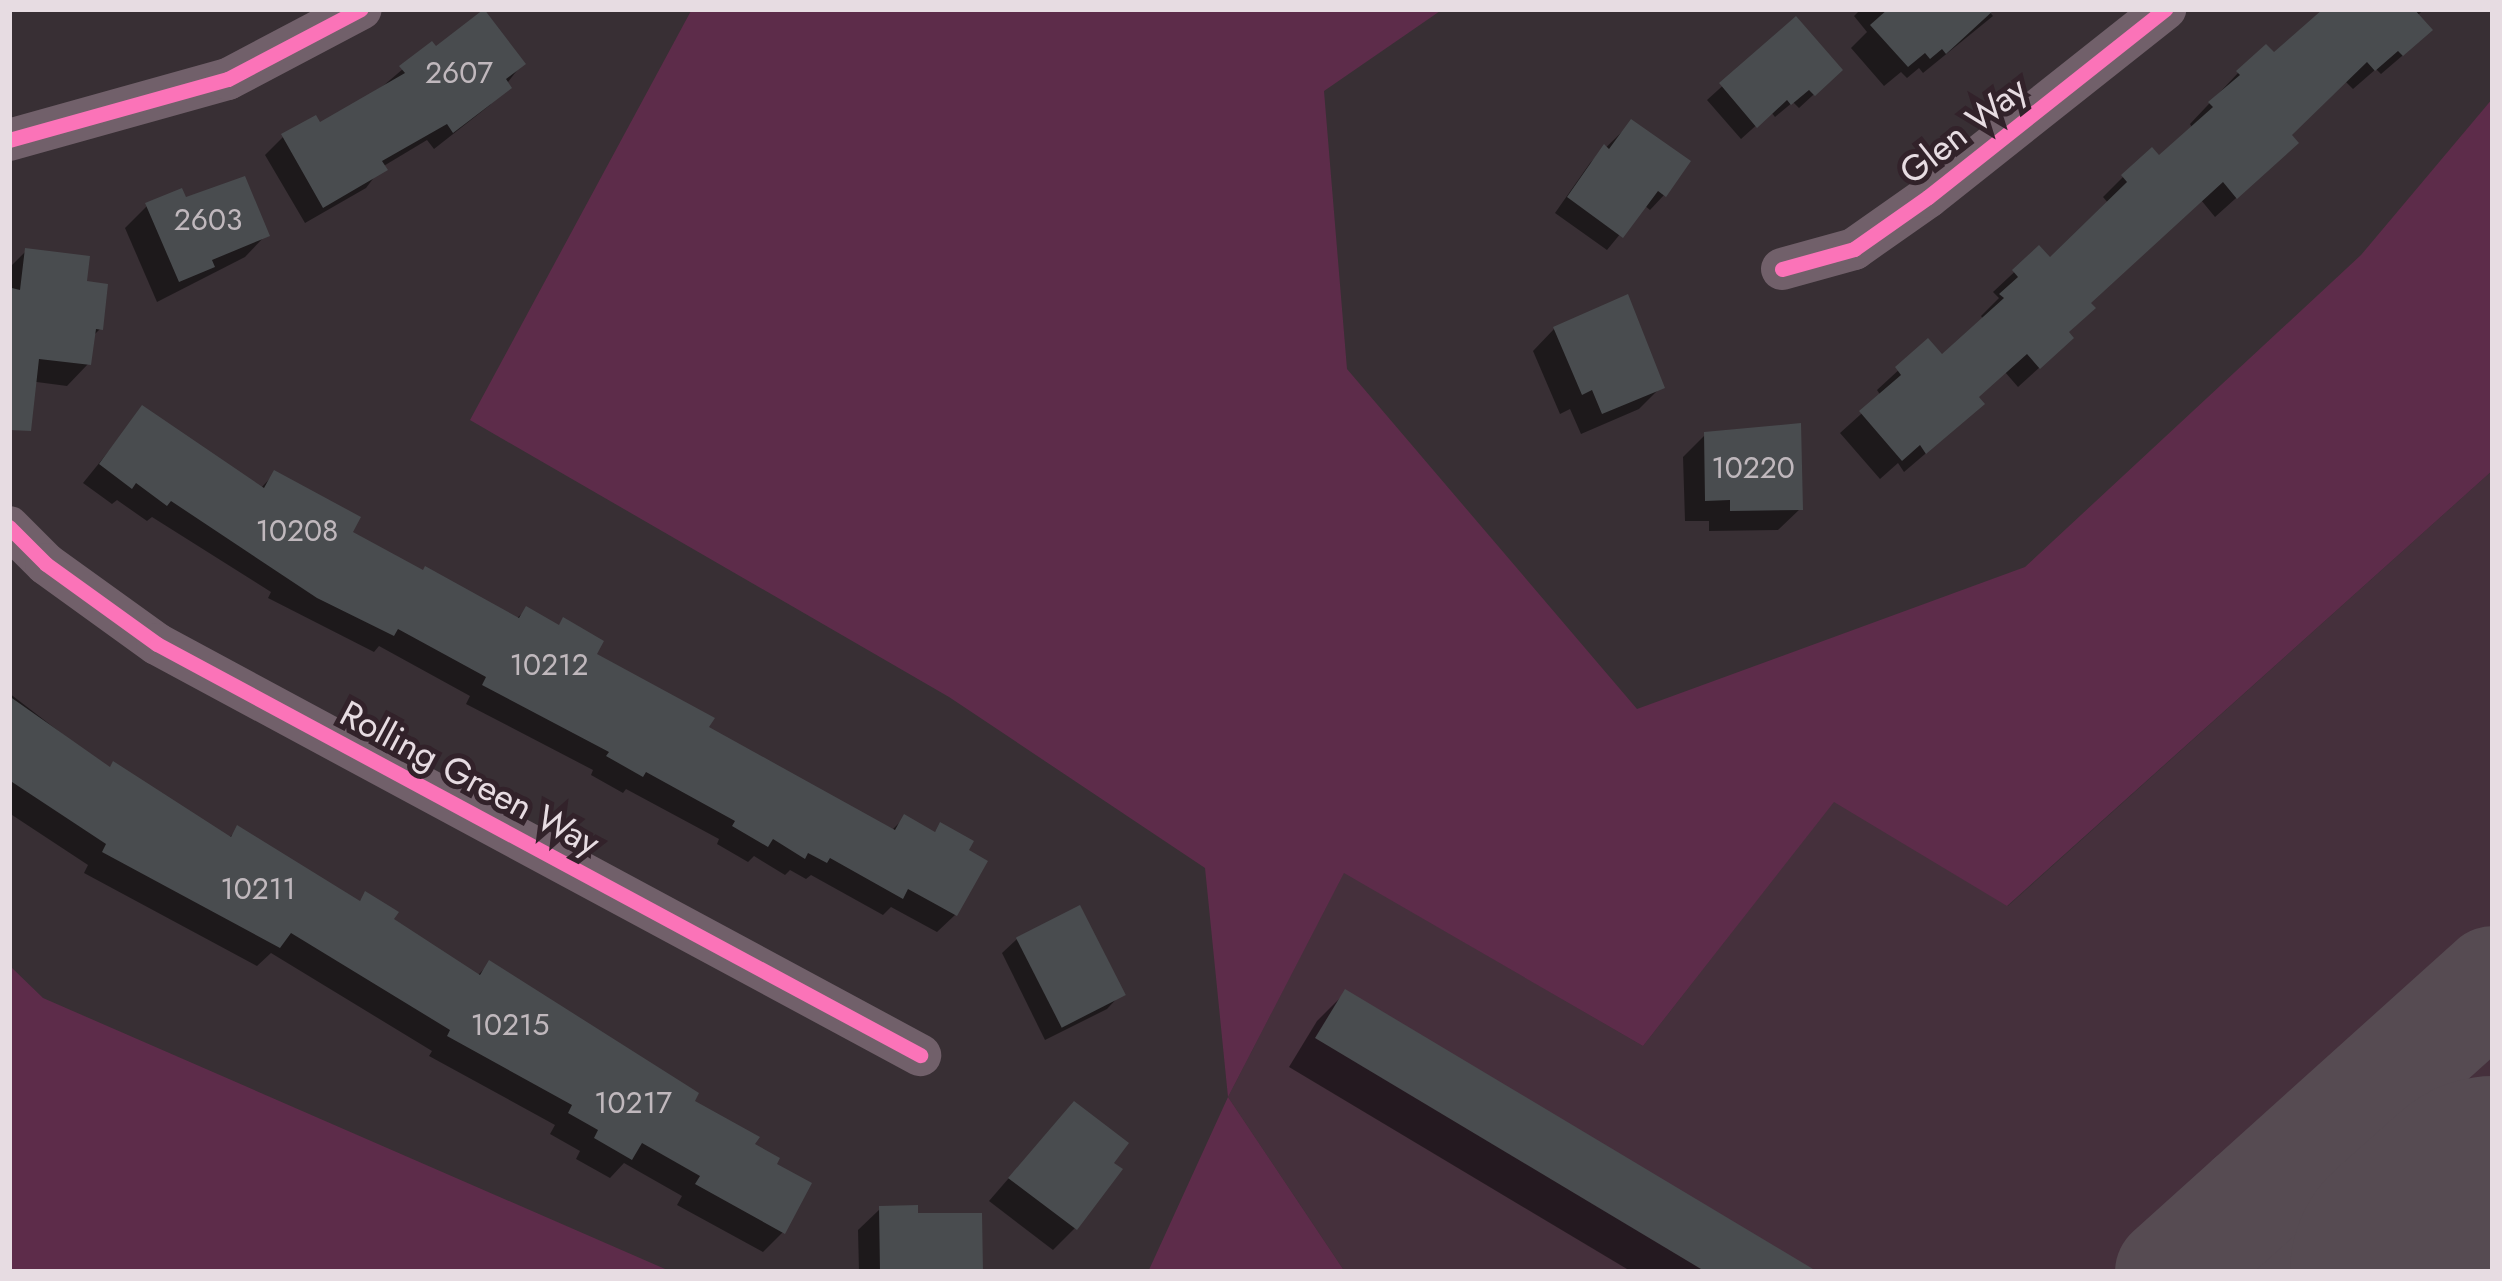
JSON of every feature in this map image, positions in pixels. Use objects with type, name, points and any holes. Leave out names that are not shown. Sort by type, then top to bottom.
[{"type":"street","points":[[9,140],[229,79],[361,9]]},
{"type":"street","name":"Glen Way","points":[[1782,269],[1854,249],[1928,197],[2165,9]]},
{"type":"street","name":"Rolling Green Way","points":[[9,527],[46,564],[158,644],[920,1054]]},
{"type":"shaded area","points":[[692,9],[1443,9],[1324,91],[1347,369],[1637,709],[2025,567],[2361,255],[2493,98],[2493,470],[2007,906],[1834,802],[1643,1046],[1344,873],[1228,1097],[1205,868],[949,697],[470,420]]},
{"type":"shaded area","points":[[2493,470],[2493,1272],[1345,1272],[1228,1097],[1344,872],[1643,1046],[1834,801],[2008,906]]},
{"type":"shaded area","points":[[9,965],[43,998],[672,1272],[9,1272]]},
{"type":"shaded area","points":[[1228,1097],[1345,1272],[1148,1272]]},
{"type":"building","points":[[484,9],[526,64],[506,79],[512,88],[453,133],[447,124],[382,161],[388,170],[323,208],[281,134],[316,115],[320,122],[405,73],[399,66],[432,41],[436,46]]},
{"type":"building","points":[[1888,9],[1995,9],[1946,54],[1942,49],[1930,59],[1925,53],[1908,67],[1870,25]]},
{"type":"building","points":[[2323,9],[2414,9],[2433,30],[2403,56],[2398,51],[2375,71],[2367,62],[2292,135],[2299,143],[2237,199],[2223,182],[2091,303],[2096,308],[2069,332],[2074,338],[2040,369],[2027,354],[1979,397],[1985,404],[1926,454],[1920,445],[1902,461],[1859,411],[1901,375],[1895,367],[1928,338],[1942,354],[2004,298],[1999,294],[2018,277],[2012,270],[2039,245],[2050,257],[2127,182],[2121,175],[2152,147],[2159,155],[2213,107],[2208,102],[2266,44],[2274,52]]},
{"type":"building","points":[[1796,16],[1843,70],[1815,96],[1809,90],[1791,105],[1787,100],[1757,128],[1719,83]]},
{"type":"building","points":[[1631,119],[1691,161],[1666,197],[1658,191],[1623,238],[1567,197],[1604,144],[1609,149]]},
{"type":"building","points":[[245,176],[270,236],[212,260],[215,267],[179,282],[145,203],[182,188],[186,197]]},
{"type":"building","points":[[25,248],[90,256],[87,281],[108,284],[103,330],[96,329],[91,365],[39,359],[31,431],[9,430],[9,313],[12,288],[20,290]]},
{"type":"building","points":[[1628,294],[1665,388],[1602,414],[1592,390],[1582,395],[1553,327]]},
{"type":"building","points":[[142,405],[264,488],[274,470],[361,517],[353,532],[423,570],[425,566],[519,618],[526,606],[559,625],[563,617],[604,641],[597,654],[715,718],[709,727],[895,830],[904,814],[935,832],[940,822],[974,841],[969,850],[988,861],[957,916],[908,889],[903,899],[830,858],[827,863],[808,853],[805,859],[773,839],[768,847],[732,826],[735,821],[646,772],[643,777],[606,756],[609,752],[482,685],[486,677],[398,629],[394,636],[317,598],[171,501],[167,506],[136,483],[132,489],[99,464]]},
{"type":"building","points":[[1801,423],[1803,510],[1730,511],[1730,500],[1705,501],[1704,432]]},
{"type":"building","points":[[9,696],[110,767],[113,761],[231,837],[237,825],[360,901],[365,891],[399,912],[394,919],[480,975],[489,960],[699,1093],[695,1101],[760,1137],[755,1144],[780,1158],[777,1164],[812,1183],[785,1234],[695,1184],[700,1176],[642,1143],[632,1160],[594,1138],[598,1130],[568,1113],[572,1105],[447,1036],[450,1030],[291,933],[280,948],[102,852],[106,844],[9,780]]},
{"type":"building","points":[[1080,905],[1126,995],[1062,1028],[1016,938]]},
{"type":"building","points":[[1345,989],[1818,1272],[1706,1272],[1315,1038]]},
{"type":"building","points":[[1074,1101],[1129,1143],[1114,1163],[1123,1169],[1077,1230],[1008,1178]]},
{"type":"building","points":[[918,1205],[918,1213],[982,1213],[983,1272],[880,1272],[879,1206]]},
{"type":"taxiway","points":[[2170,1272],[2493,981]]},
{"type":"taxiway","points":[[2250,1200],[2317,1272]]},
{"type":"runway","points":[[2428,1272],[2493,1214]]},
{"type":"cycle path","points":[[9,140],[228,79],[361,9]]},
{"type":"cycle path","points":[[1782,269],[1854,249],[1928,197],[2165,9]]},
{"type":"cycle path","points":[[9,527],[46,564],[157,644],[920,1055]]}]
